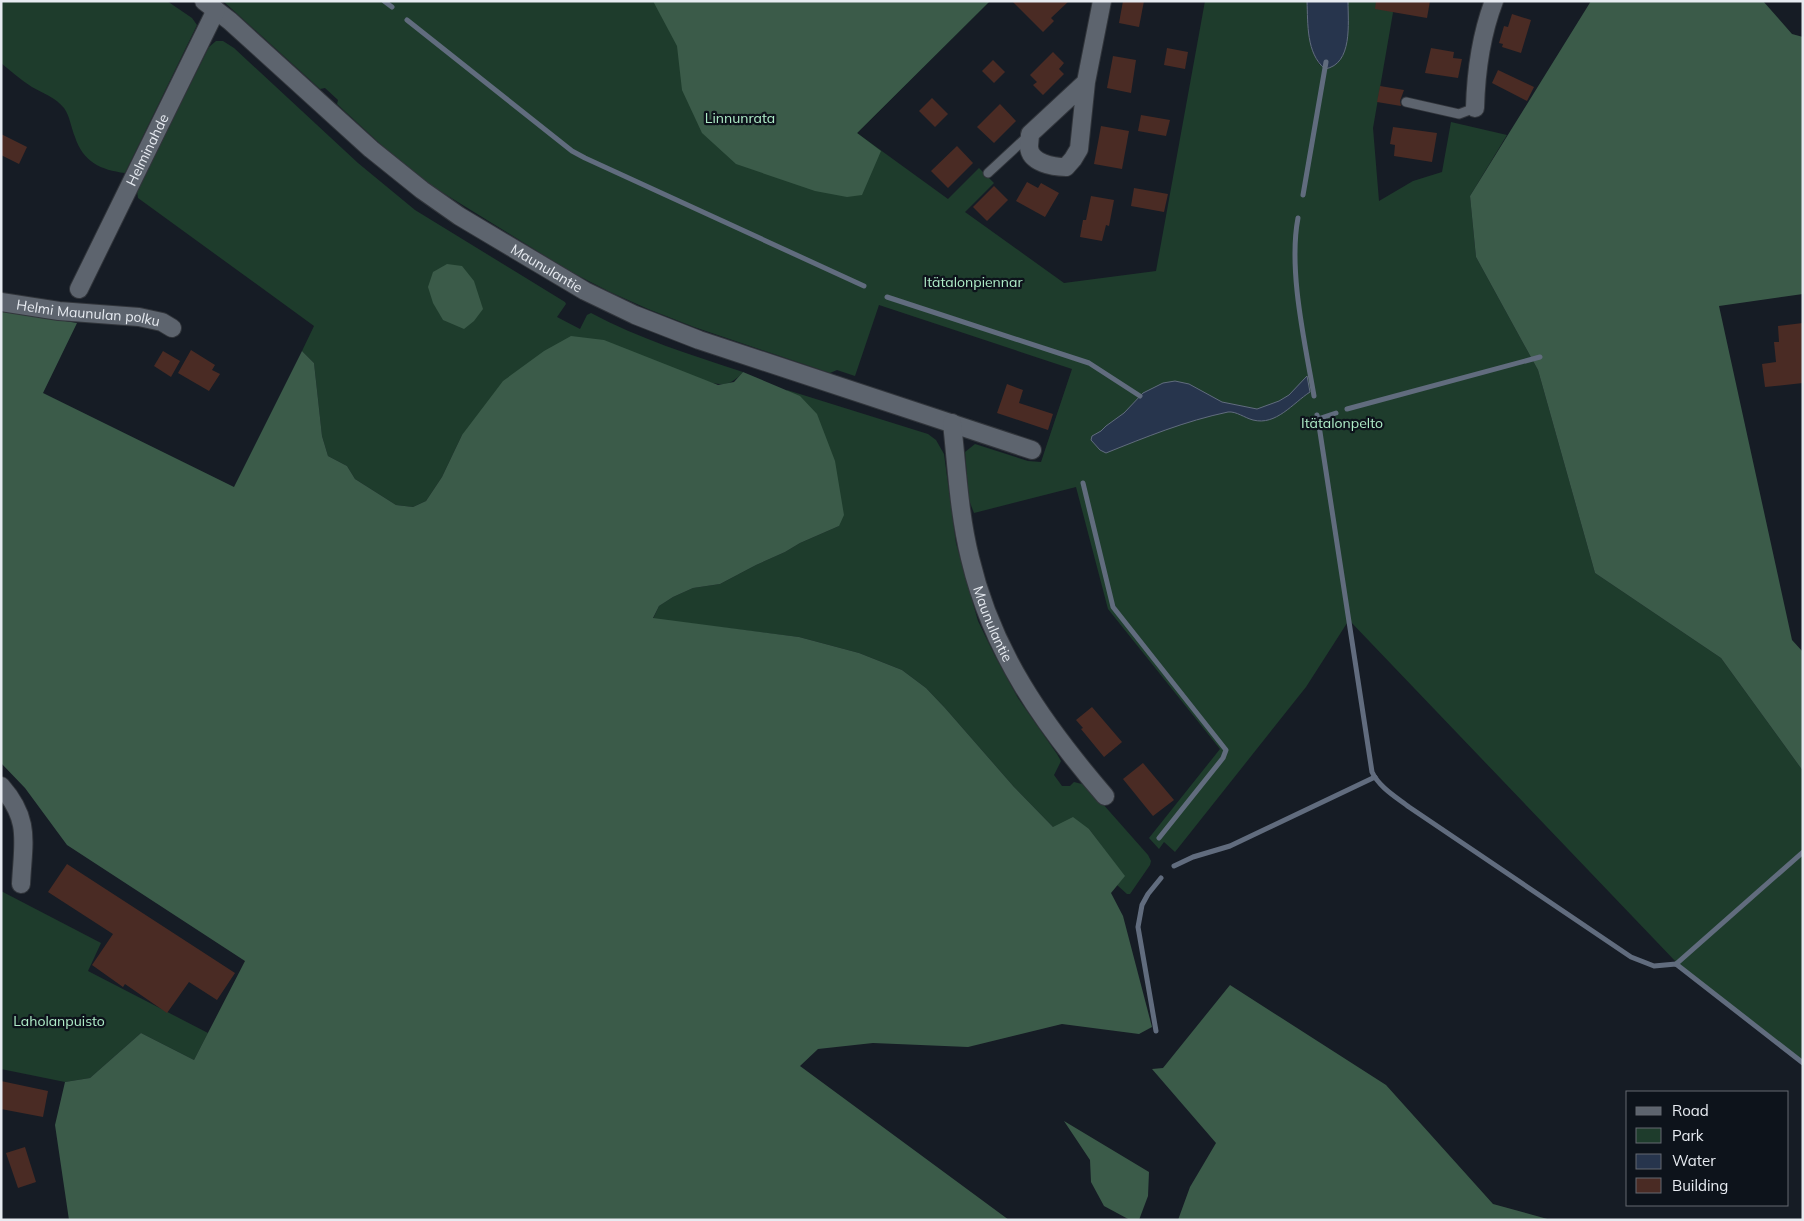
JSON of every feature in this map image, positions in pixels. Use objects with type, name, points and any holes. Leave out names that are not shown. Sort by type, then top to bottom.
[{"type":"street","points":[[1086,82],[1030,134],[1029,148],[1033,156],[1043,163],[1057,167],[1066,167],[1079,148],[1086,82],[1102,1]]},
{"type":"street","points":[[1475,108],[1480,50],[1494,1]]},
{"type":"street","name":"Helminahde","points":[[79,289],[210,6]]},
{"type":"street","name":"Maunulantie","points":[[210,6],[230,20],[393,168],[459,216],[570,283],[635,315],[699,340],[1032,450]]},
{"type":"street","name":"Helmi Maunulan polku","points":[[1,302],[59,311],[139,318],[162,322],[172,328]]},
{"type":"street","name":"Maunulantie","points":[[952,423],[961,513],[969,558],[979,593],[997,640],[1014,673],[1040,714],[1077,764],[1105,796]]},
{"type":"street","points":[[1,786],[17,806],[22,820],[24,834],[21,884]]},
{"type":"lane","points":[[1406,102],[1459,114],[1475,108]]},
{"type":"lane","points":[[988,173],[1030,134]]},
{"type":"green space","points":[[1,1],[167,1],[192,18],[197,25],[125,173],[108,170],[88,159],[78,146],[68,115],[61,104],[28,84],[1,63]]},
{"type":"green space","name":"Itätalonpelto","points":[[223,1],[990,1],[857,133],[948,199],[979,168],[994,183],[965,212],[1064,283],[1156,271],[1205,1],[1307,1],[1310,42],[1320,65],[1348,26],[1348,1],[1395,1],[1373,128],[1379,201],[1413,181],[1442,172],[1451,122],[1507,135],[1470,196],[1476,257],[1538,370],[1595,573],[1721,658],[1803,771],[1803,1064],[1677,963],[1349,620],[1306,687],[1175,852],[1164,842],[1159,849],[1149,838],[1220,749],[1108,609],[1076,487],[974,513],[969,500],[965,452],[975,444],[1028,461],[1041,462],[1072,369],[879,305],[855,376],[837,370],[830,373],[694,327],[648,309],[571,272],[427,183],[403,165],[337,104],[338,100],[325,88],[320,89]]},
{"type":"green space","name":"Linnunrata","points":[[653,1],[990,1],[857,133],[881,151],[862,195],[847,197],[815,191],[736,164],[702,133],[682,90],[677,46]]},
{"type":"green space","points":[[1591,1],[1763,1],[1792,34],[1803,37],[1803,294],[1719,306],[1792,640],[1803,652],[1803,771],[1721,658],[1595,573],[1538,370],[1476,257],[1470,196]]},
{"type":"green space","points":[[216,41],[223,41],[234,48],[358,163],[415,210],[565,302],[566,304],[557,317],[580,329],[587,315],[591,313],[647,339],[743,372],[728,383],[718,384],[699,379],[462,435],[442,477],[426,501],[413,507],[396,505],[355,479],[347,466],[328,456],[322,436],[314,363],[302,351],[314,326],[138,198],[137,191],[209,47]]},
{"type":"green space","points":[[447,264],[462,266],[474,281],[483,309],[474,321],[464,329],[443,320],[433,303],[428,287],[433,272]]},
{"type":"green space","points":[[1,310],[77,323],[43,393],[234,487],[302,351],[314,363],[322,436],[328,456],[347,466],[355,479],[396,505],[413,507],[426,501],[442,477],[462,435],[503,381],[544,351],[571,336],[604,340],[718,385],[734,382],[743,372],[800,396],[817,414],[835,461],[844,515],[839,526],[800,543],[720,584],[693,588],[673,597],[659,606],[653,618],[799,637],[859,653],[902,670],[926,688],[1014,787],[1053,827],[1073,817],[1089,829],[1125,876],[1111,893],[1123,916],[1152,1027],[1139,1034],[1062,1024],[968,1047],[873,1043],[818,1049],[800,1066],[1009,1220],[69,1220],[55,1125],[65,1082],[90,1078],[141,1033],[194,1060],[245,961],[67,845],[25,788],[1,763]]},
{"type":"green space","points":[[787,390],[928,434],[936,440],[944,454],[956,543],[978,621],[1018,698],[1061,761],[1054,775],[1062,786],[1070,786],[1074,782],[1082,784],[1102,803],[1148,855],[1151,861],[1150,865],[1130,894],[1127,894],[1117,885],[1124,876],[1089,829],[1053,827],[1014,787],[926,688],[902,670],[859,653],[799,637],[653,619],[659,606],[673,597],[693,588],[720,584],[800,543],[839,526]]},
{"type":"green space","name":"Laholanpuisto","points":[[1,891],[101,943],[88,971],[208,1033],[194,1060],[141,1033],[90,1078],[65,1082],[1,1069]]},
{"type":"green space","points":[[1230,985],[1386,1085],[1493,1204],[1551,1220],[1178,1220],[1190,1187],[1216,1143],[1152,1069],[1163,1068]]},
{"type":"green space","points":[[1064,1121],[1149,1172],[1148,1196],[1139,1220],[1130,1220],[1104,1206],[1091,1182],[1090,1160]]},
{"type":"water","points":[[1307,1],[1348,1],[1348,31],[1345,51],[1334,66],[1325,69],[1314,55],[1309,38]]},
{"type":"water","points":[[1307,376],[1310,392],[1277,417],[1269,420],[1253,420],[1228,412],[1151,435],[1106,453],[1100,450],[1091,440],[1092,436],[1124,413],[1143,393],[1163,383],[1175,381],[1189,384],[1222,402],[1257,409],[1289,395]]},
{"type":"building","points":[[1012,1],[1069,1],[1051,18],[1054,21],[1043,32]]},
{"type":"building","points":[[1123,1],[1144,1],[1139,27],[1119,23]]},
{"type":"building","points":[[1376,1],[1430,1],[1427,18],[1375,9]]},
{"type":"building","points":[[1512,14],[1531,20],[1521,53],[1502,47],[1503,44],[1499,43],[1504,26],[1508,27]]},
{"type":"building","points":[[1167,48],[1188,52],[1185,69],[1164,65]]},
{"type":"building","points":[[1431,48],[1454,52],[1453,58],[1462,59],[1458,78],[1425,73]]},
{"type":"building","points":[[1053,52],[1064,63],[1059,69],[1064,74],[1043,95],[1033,85],[1037,82],[1030,75]]},
{"type":"building","points":[[1113,56],[1136,60],[1131,93],[1107,88]]},
{"type":"building","points":[[993,60],[1005,72],[994,83],[982,71]]},
{"type":"building","points":[[1498,70],[1534,87],[1527,101],[1492,83]]},
{"type":"building","points":[[1380,86],[1404,90],[1400,101],[1401,106],[1377,102]]},
{"type":"building","points":[[932,98],[948,114],[935,127],[919,111]]},
{"type":"building","points":[[1000,104],[1016,121],[994,143],[977,127]]},
{"type":"building","points":[[1141,115],[1170,120],[1166,136],[1138,131]]},
{"type":"building","points":[[1101,126],[1129,131],[1122,169],[1094,164]]},
{"type":"building","points":[[1393,127],[1437,133],[1432,162],[1394,156],[1395,145],[1390,144]]},
{"type":"building","points":[[1,134],[27,147],[19,164],[1,155]]},
{"type":"building","points":[[957,146],[973,163],[948,188],[931,171]]},
{"type":"building","points":[[1027,182],[1038,188],[1041,183],[1059,193],[1045,217],[1016,201]]},
{"type":"building","points":[[994,186],[1008,200],[987,221],[973,207]]},
{"type":"building","points":[[1134,188],[1168,194],[1164,212],[1131,206]]},
{"type":"building","points":[[1091,196],[1114,200],[1109,226],[1106,225],[1102,241],[1080,237],[1083,220],[1086,220]]},
{"type":"building","points":[[1803,323],[1803,383],[1765,387],[1762,364],[1776,362],[1774,342],[1779,342],[1778,326]]},
{"type":"building","points":[[191,350],[215,365],[212,370],[220,374],[209,391],[178,373]]},
{"type":"building","points":[[163,351],[180,361],[171,377],[154,366]]},
{"type":"building","points":[[1007,384],[1023,390],[1019,403],[1053,414],[1048,430],[997,413]]},
{"type":"building","points":[[1092,707],[1122,742],[1104,757],[1076,720]]},
{"type":"building","points":[[1143,763],[1174,800],[1153,816],[1123,779]]},
{"type":"building","points":[[67,864],[235,973],[217,1000],[189,982],[167,1013],[125,984],[123,987],[92,965],[113,934],[48,892]]},
{"type":"building","points":[[1,1081],[48,1091],[43,1117],[1,1109]]},
{"type":"building","points":[[25,1147],[36,1182],[18,1188],[6,1153]]},
{"type":"waterway","points":[[384,1],[392,7]]},
{"type":"waterway","points":[[407,20],[572,151],[864,286]]},
{"type":"waterway","points":[[1303,195],[1326,62]]},
{"type":"waterway","points":[[1298,218],[1295,238],[1296,283],[1314,396]]},
{"type":"waterway","points":[[887,297],[1089,363],[1140,396]]},
{"type":"waterway","points":[[1347,409],[1540,357]]},
{"type":"waterway","points":[[1317,415],[1318,419],[1336,413]]},
{"type":"waterway","points":[[1318,419],[1372,772],[1375,777],[1388,791],[1409,807],[1631,957],[1654,966],[1676,964],[1803,1063]]},
{"type":"waterway","points":[[1083,483],[1113,607],[1226,750],[1223,758],[1159,838]]},
{"type":"waterway","points":[[1174,866],[1193,857],[1230,846],[1375,777]]},
{"type":"waterway","points":[[1676,964],[1803,852]]},
{"type":"waterway","points":[[1156,1031],[1138,927],[1142,905],[1161,878]]},
{"type":"park label","name":"Itätalonpiennar","points":[[973,282]]}]
